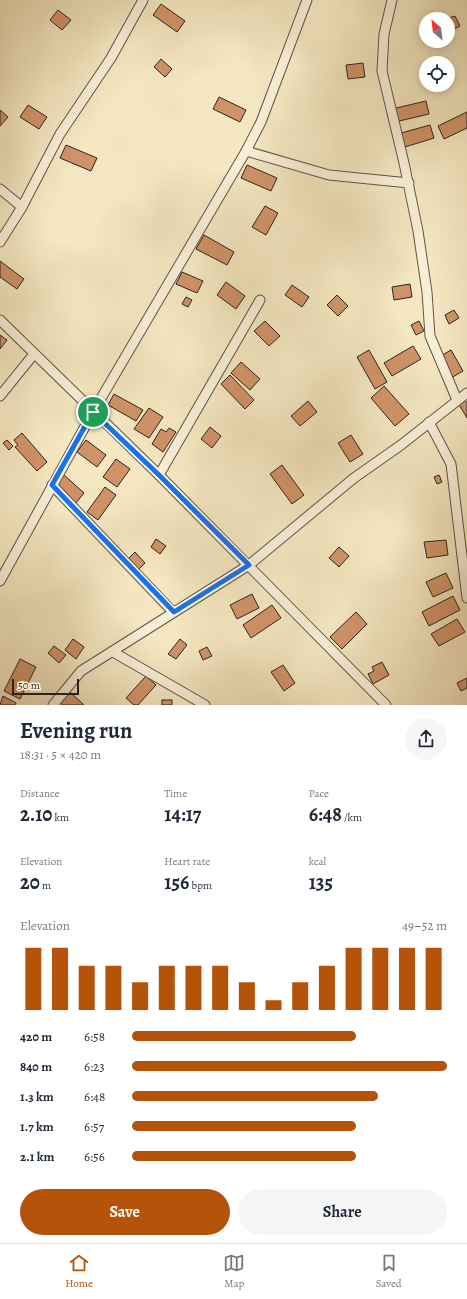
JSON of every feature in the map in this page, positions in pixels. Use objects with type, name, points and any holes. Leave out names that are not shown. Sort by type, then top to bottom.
[{"type":"street","points":[[0,242],[22,207],[60,134],[111,58],[143,0]]},
{"type":"street","points":[[0,582],[93,412],[246,151],[261,122],[306,0]]},
{"type":"street","points":[[392,0],[384,34],[382,71],[418,231],[427,292],[430,336],[457,400]]},
{"type":"street","points":[[246,151],[330,175],[408,183]]},
{"type":"street","points":[[0,189],[22,207]]},
{"type":"street","points":[[159,475],[260,300]]},
{"type":"street","points":[[0,320],[159,475],[386,705]]},
{"type":"street","points":[[0,396],[34,354]]},
{"type":"street","points":[[53,705],[81,671],[100,657],[113,652],[249,565],[281,540],[318,506],[467,393]]},
{"type":"street","points":[[429,422],[451,464],[467,598]]},
{"type":"street","points":[[52,485],[174,612]]},
{"type":"street","points":[[113,652],[205,705]]},
{"type":"building","points":[[161,4],[185,21],[177,32],[153,15]]},
{"type":"building","points":[[58,10],[71,20],[62,30],[50,20]]},
{"type":"building","points":[[455,16],[460,26],[455,28]]},
{"type":"building","points":[[161,59],[172,69],[165,77],[154,67]]},
{"type":"building","points":[[363,63],[365,77],[348,79],[346,65]]},
{"type":"building","points":[[219,97],[246,110],[240,122],[213,109]]},
{"type":"building","points":[[426,101],[429,114],[395,122],[392,109]]},
{"type":"building","points":[[28,105],[47,117],[39,129],[20,117]]},
{"type":"building","points":[[0,110],[8,117],[0,126]]},
{"type":"building","points":[[467,112],[467,128],[444,139],[438,126]]},
{"type":"building","points":[[430,125],[434,138],[405,147],[401,133]]},
{"type":"building","points":[[66,145],[97,158],[91,171],[60,158]]},
{"type":"building","points":[[247,165],[277,178],[271,191],[241,178]]},
{"type":"building","points":[[265,206],[278,213],[266,235],[252,227]]},
{"type":"building","points":[[204,235],[234,252],[227,265],[196,249]]},
{"type":"building","points":[[0,261],[24,279],[17,289],[0,277]]},
{"type":"building","points":[[182,272],[203,281],[197,293],[176,284]]},
{"type":"building","points":[[226,282],[245,296],[236,309],[217,295]]},
{"type":"building","points":[[410,284],[412,297],[394,300],[392,287]]},
{"type":"building","points":[[292,285],[309,297],[302,307],[285,295]]},
{"type":"building","points":[[337,295],[348,306],[338,316],[327,305]]},
{"type":"building","points":[[186,297],[192,300],[188,307],[182,304]]},
{"type":"building","points":[[454,310],[459,318],[449,324],[445,315]]},
{"type":"building","points":[[265,321],[280,336],[269,346],[254,331]]},
{"type":"building","points":[[419,321],[424,331],[416,335],[411,325]]},
{"type":"building","points":[[0,335],[7,340],[0,349]]},
{"type":"building","points":[[413,346],[421,359],[392,376],[384,363]]},
{"type":"building","points":[[369,350],[387,382],[375,389],[357,357]]},
{"type":"building","points":[[451,350],[463,371],[451,378],[439,357]]},
{"type":"building","points":[[241,362],[260,379],[250,390],[231,373]]},
{"type":"building","points":[[230,375],[254,400],[245,409],[221,384]]},
{"type":"building","points":[[384,386],[409,414],[395,426],[371,398]]},
{"type":"building","points":[[114,394],[143,410],[136,421],[108,405]]},
{"type":"building","points":[[464,399],[467,403],[467,418],[458,403]]},
{"type":"building","points":[[308,401],[317,412],[300,426],[291,416]]},
{"type":"building","points":[[149,408],[163,417],[149,438],[134,429]]},
{"type":"building","points":[[210,427],[221,436],[212,448],[201,439]]},
{"type":"building","points":[[169,428],[176,432],[163,452],[152,444],[161,429],[166,432]]},
{"type":"building","points":[[22,433],[47,462],[37,471],[15,447],[18,445],[14,440]]},
{"type":"building","points":[[351,435],[363,454],[350,462],[338,443]]},
{"type":"building","points":[[7,440],[13,446],[9,450],[3,443]]},
{"type":"building","points":[[86,440],[106,455],[97,467],[77,452]]},
{"type":"building","points":[[116,459],[130,469],[117,487],[103,477]]},
{"type":"building","points":[[282,465],[304,495],[292,504],[270,474]]},
{"type":"building","points":[[64,475],[84,493],[75,504],[54,486]]},
{"type":"building","points":[[439,475],[442,482],[437,484],[434,477]]},
{"type":"building","points":[[105,487],[116,495],[98,520],[87,512]]},
{"type":"building","points":[[156,539],[166,546],[160,554],[151,547]]},
{"type":"building","points":[[446,540],[448,555],[427,558],[424,542]]},
{"type":"building","points":[[339,547],[349,556],[339,567],[329,558]]},
{"type":"building","points":[[135,552],[145,563],[138,570],[128,559]]},
{"type":"building","points":[[446,573],[453,588],[433,597],[426,582]]},
{"type":"building","points":[[252,594],[259,608],[237,619],[230,605]]},
{"type":"building","points":[[453,596],[460,610],[429,626],[422,612]]},
{"type":"building","points":[[272,605],[281,618],[251,638],[243,625]]},
{"type":"building","points":[[356,612],[367,624],[342,649],[330,637]]},
{"type":"building","points":[[457,619],[465,632],[439,646],[431,634]]},
{"type":"building","points":[[73,639],[84,647],[76,659],[65,650]]},
{"type":"building","points":[[180,639],[187,645],[176,659],[168,654]]},
{"type":"building","points":[[54,646],[66,655],[59,663],[48,653]]},
{"type":"building","points":[[207,647],[212,656],[203,660],[199,651]]},
{"type":"building","points":[[20,659],[36,667],[20,699],[4,691]]},
{"type":"building","points":[[382,662],[389,675],[373,684],[368,674],[374,671],[372,667]]},
{"type":"building","points":[[283,665],[295,683],[284,691],[271,672]]},
{"type":"building","points":[[146,676],[156,685],[138,705],[134,705],[126,698]]},
{"type":"building","points":[[467,678],[467,688],[461,691],[457,683]]},
{"type":"building","points":[[70,692],[84,705],[63,705],[60,703]]},
{"type":"building","points":[[3,696],[16,703],[15,705],[0,705]]},
{"type":"building","points":[[162,700],[172,700],[172,705],[162,705]]},
{"type":"route","points":[[93,412],[159,475],[249,565],[174,612],[52,485],[93,412]]}]
